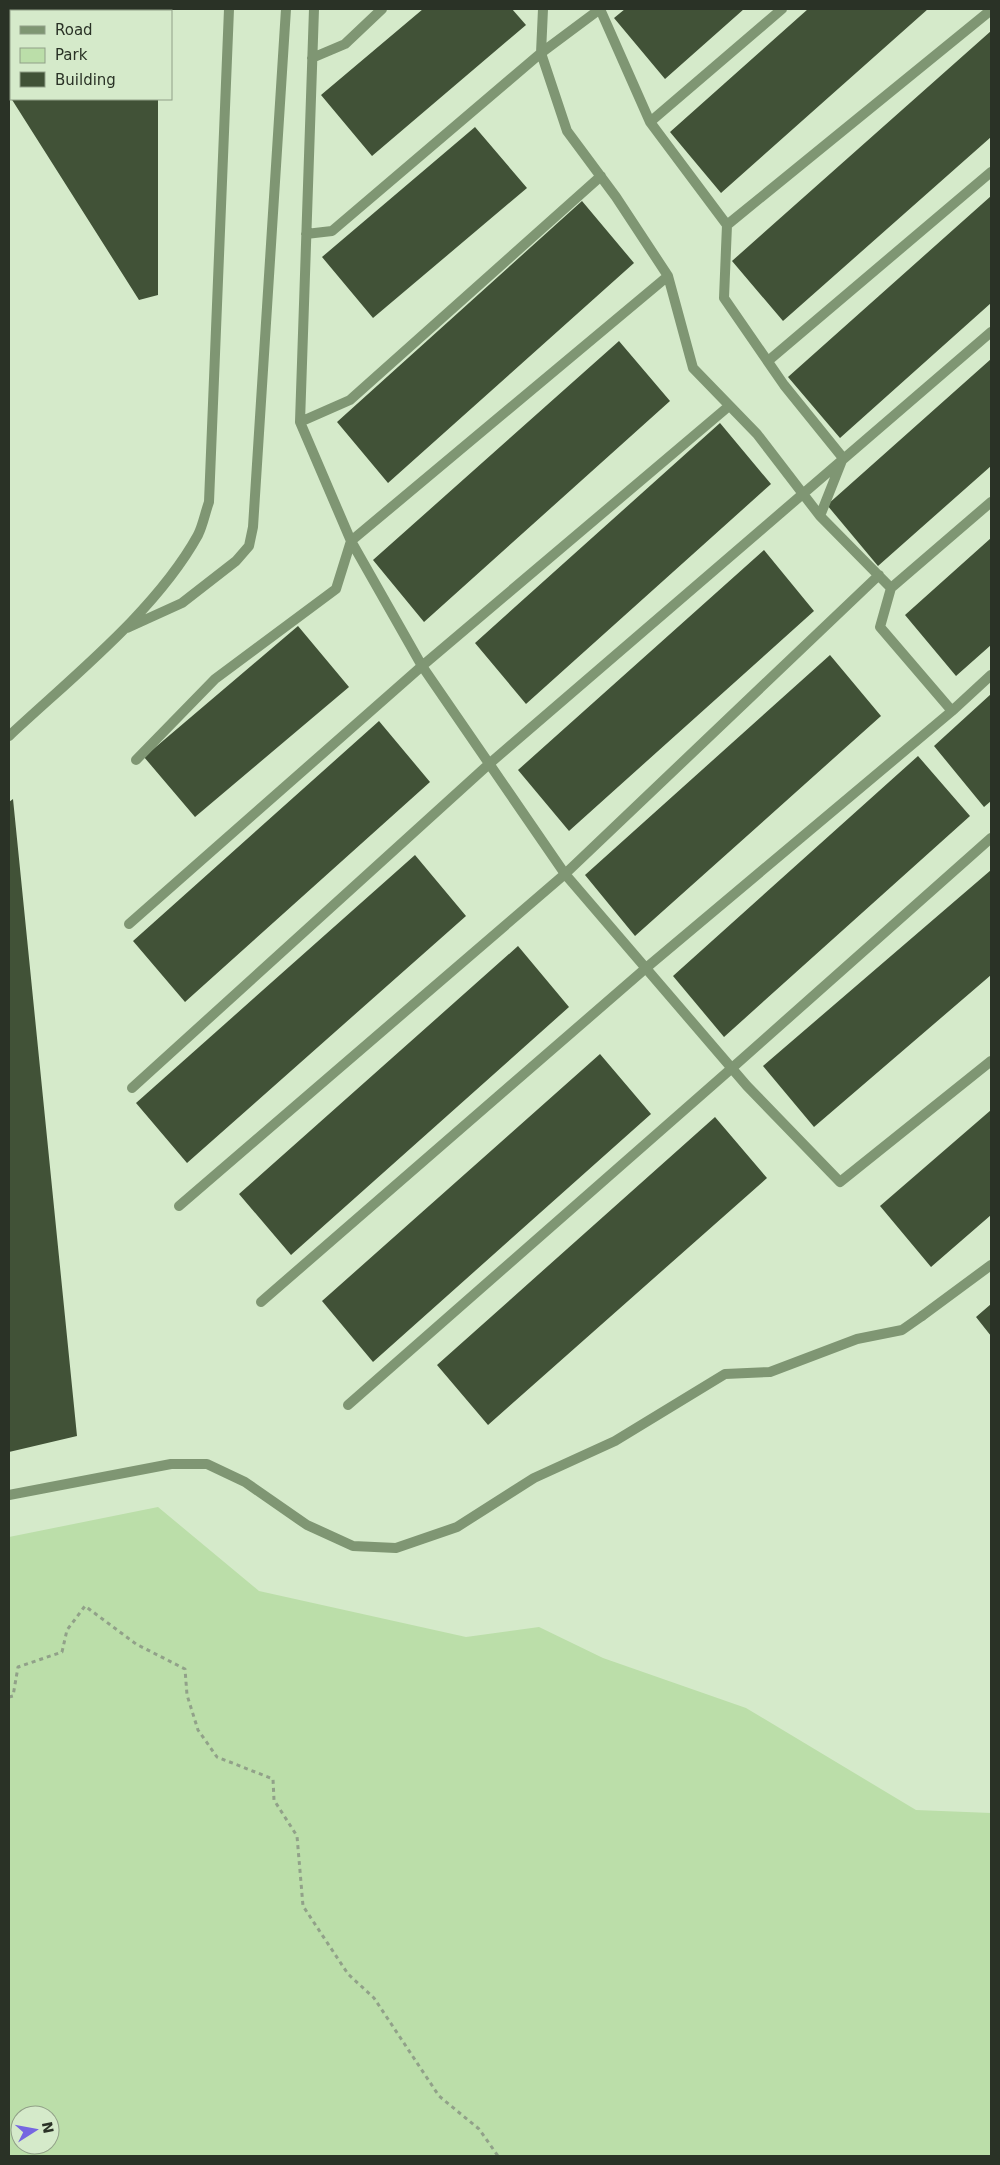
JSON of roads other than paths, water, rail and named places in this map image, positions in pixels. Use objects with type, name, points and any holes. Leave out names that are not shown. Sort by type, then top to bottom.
[{"type":"street","points":[[9,736],[124,629],[172,574],[198,533],[209,502],[229,9]]},
{"type":"street","points":[[124,629],[182,603],[236,561],[249,546],[253,527],[286,9]]},
{"type":"street","points":[[314,9],[300,422],[351,541],[422,666],[565,874],[747,1086],[840,1182],[991,1061]]},
{"type":"street","points":[[312,58],[345,44],[382,9]]},
{"type":"street","points":[[543,9],[541,53],[567,131],[601,176],[668,276],[693,368],[757,434],[820,516],[891,588]]},
{"type":"street","points":[[306,234],[332,231],[541,53],[600,9],[650,122],[727,225],[724,298],[784,385],[843,458]]},
{"type":"street","points":[[650,122],[782,9]]},
{"type":"street","points":[[727,225],[991,10]]},
{"type":"street","points":[[768,361],[991,172]]},
{"type":"street","points":[[300,422],[350,400],[601,176]]},
{"type":"street","points":[[136,760],[215,679],[336,589],[351,541],[668,276]]},
{"type":"street","points":[[132,1088],[489,764],[991,332]]},
{"type":"street","points":[[129,924],[422,666],[730,406]]},
{"type":"street","points":[[820,516],[843,458]]},
{"type":"street","points":[[952,711],[880,627],[891,588],[991,502]]},
{"type":"street","points":[[179,1206],[565,874],[879,575]]},
{"type":"street","points":[[261,1302],[646,968],[952,711],[991,675]]},
{"type":"street","points":[[348,1405],[991,838]]},
{"type":"street","points":[[9,1495],[171,1464],[207,1464],[245,1482],[307,1525],[353,1546],[396,1548],[457,1527],[534,1478],[615,1441],[725,1374],[770,1372],[857,1339],[902,1330],[991,1265]]}]
